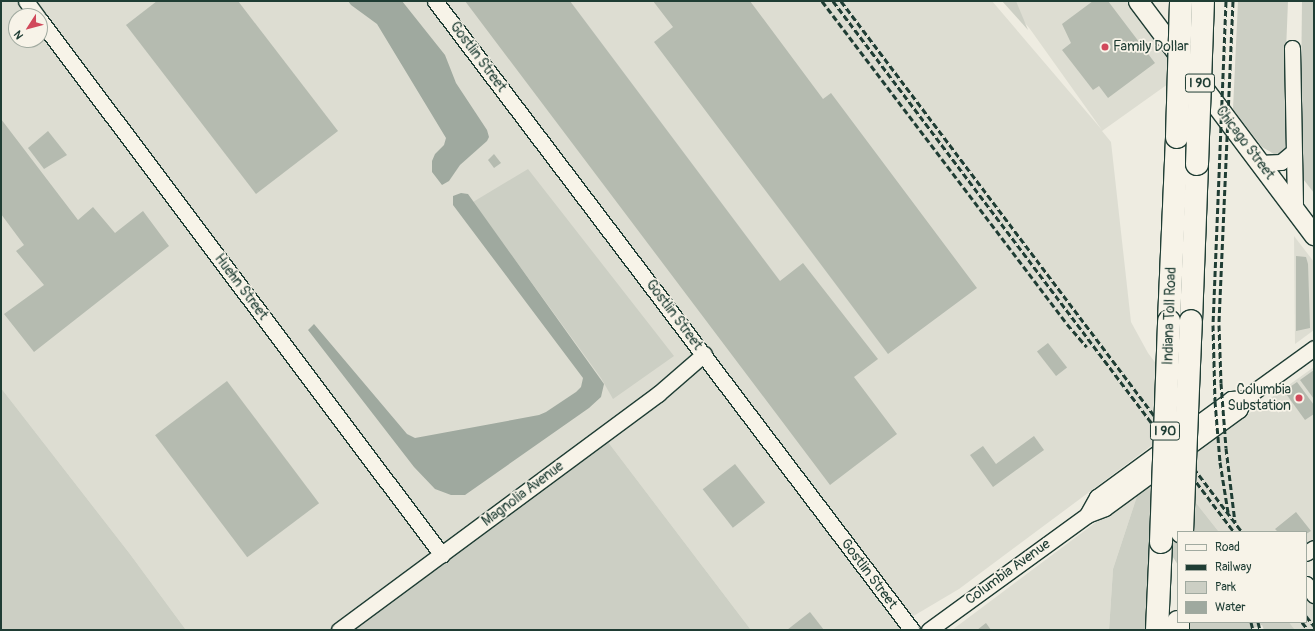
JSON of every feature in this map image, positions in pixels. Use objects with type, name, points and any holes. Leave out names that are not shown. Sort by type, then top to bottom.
[{"type":"highway","name":"Indiana Toll Road","points":[[1157,630],[1182,1]]},
{"type":"highway","name":"Indiana Toll Road","points":[[1182,531],[1203,1]]},
{"type":"main road","name":"Chicago Street","points":[[1138,1],[1314,234]]},
{"type":"street","name":"Gostlin Street","points":[[435,1],[912,630]]},
{"type":"street","name":"Huehn Street","points":[[48,31],[442,555]]},
{"type":"street","points":[[1292,48],[1295,209]]},
{"type":"street","points":[[1260,163],[1281,162],[1294,152]]},
{"type":"street","name":"Columbia Avenue","points":[[929,630],[1087,515],[1097,497],[1231,398],[1245,398],[1314,348]]},
{"type":"street","name":"Magnolia Avenue","points":[[339,630],[658,394],[704,354]]},
{"type":"street","points":[[1307,585],[1314,595]]},
{"type":"shaded area","points":[[1,1],[992,1],[1102,130],[1030,29],[1006,1],[1138,1],[1189,69],[1102,131],[1111,142],[1131,322],[1148,353],[1194,414],[959,589],[905,621],[912,630],[751,630],[602,434],[339,630],[186,630],[130,554],[1,388]]},
{"type":"shaded area","points":[[1294,236],[1314,262],[1314,330],[1295,344]]},
{"type":"shaded area","points":[[1314,367],[1314,548],[1307,552],[1307,531],[1218,531],[1170,470]]},
{"type":"shaded area","points":[[1139,490],[1113,569],[1109,630],[952,630]]},
{"type":"shaded area","points":[[1307,596],[1314,606],[1314,630],[1295,630],[1290,623],[1307,623]]},
{"type":"green space","points":[[1002,1],[1016,1],[1028,30]]},
{"type":"green space","points":[[1238,1],[1288,1],[1286,51],[1286,144],[1285,151],[1279,155],[1274,154],[1262,147],[1233,109]]},
{"type":"green space","points":[[1302,1],[1314,1],[1314,193],[1300,175]]},
{"type":"green space","points":[[528,169],[674,356],[613,399],[601,378],[473,202]]},
{"type":"green space","points":[[1,388],[130,554],[186,630],[1,630]]},
{"type":"green space","points":[[602,434],[751,630],[339,630]]},
{"type":"green space","points":[[1170,470],[1218,531],[1177,531],[1177,563],[1169,551],[1147,630],[1109,630],[1113,569],[1139,490]]},
{"type":"green space","points":[[1188,623],[1290,623],[1295,630],[1264,630],[1262,625],[1248,630],[1188,630]]},
{"type":"water","points":[[348,1],[402,1],[445,55],[456,83],[487,130],[489,137],[487,141],[460,165],[449,181],[442,185],[432,172],[432,161],[435,154],[444,145],[446,138],[377,24],[351,5]]},
{"type":"water","points":[[461,193],[468,194],[604,384],[601,397],[589,408],[465,495],[451,495],[435,489],[414,467],[308,330],[314,324],[407,434],[415,438],[539,415],[576,392],[581,387],[583,378],[453,205],[453,196]]},
{"type":"building","points":[[157,1],[238,1],[338,131],[256,194],[126,25]]},
{"type":"building","points":[[465,1],[570,1],[780,281],[803,263],[878,359],[854,377],[897,434],[830,485]]},
{"type":"building","points":[[653,1],[750,1],[823,99],[831,93],[977,288],[888,354],[654,42],[673,27]]},
{"type":"building","name":"Family Dollar","points":[[1093,1],[1108,1],[1155,63],[1108,98],[1099,86],[1093,90],[1062,50],[1071,43],[1062,24]]},
{"type":"building","points":[[1,119],[78,220],[93,207],[115,233],[143,211],[169,246],[34,352],[4,314],[44,285],[16,251],[24,245],[1,214]]},
{"type":"building","points":[[48,131],[67,155],[44,169],[28,148]]},
{"type":"building","points":[[494,154],[501,163],[494,168],[488,160]]},
{"type":"building","points":[[1296,256],[1306,257],[1308,264],[1310,328],[1296,331]]},
{"type":"building","points":[[1048,343],[1067,367],[1056,376],[1037,352]]},
{"type":"building","points":[[1314,370],[1314,399],[1300,380]]},
{"type":"building","points":[[227,381],[319,503],[247,557],[155,435]]},
{"type":"building","name":"Columbia Substation","points":[[1297,382],[1314,405],[1314,414],[1305,420],[1284,391]]},
{"type":"building","points":[[1034,436],[1044,450],[993,487],[970,455],[983,446],[996,464]]},
{"type":"building","points":[[735,464],[765,503],[733,528],[703,489]]},
{"type":"building","points":[[1296,512],[1311,531],[1307,533],[1307,531],[1277,531],[1275,529]]},
{"type":"building","points":[[810,612],[824,630],[787,630]]},
{"type":"building","points":[[986,623],[991,630],[977,630]]},
{"type":"railway","points":[[822,1],[1067,324],[1087,347]]},
{"type":"railway","points":[[833,1],[1233,531]]},
{"type":"railway","points":[[841,1],[1241,531]]},
{"type":"railway","points":[[1226,1],[1213,325],[1215,401],[1220,462],[1228,512]]},
{"type":"railway","points":[[1233,1],[1219,325],[1221,383],[1226,448],[1235,522]]},
{"type":"railway","points":[[1307,617],[1314,626]]},
{"type":"railway","points":[[1251,623],[1253,630]]},
{"type":"railway","points":[[1258,623],[1260,630]]},
{"type":"railway","points":[[1303,623],[1308,630]]},
{"type":"place","name":"Family Dollar","points":[[1105,47]]},
{"type":"place","name":"Columbia Substation","points":[[1299,398]]}]
